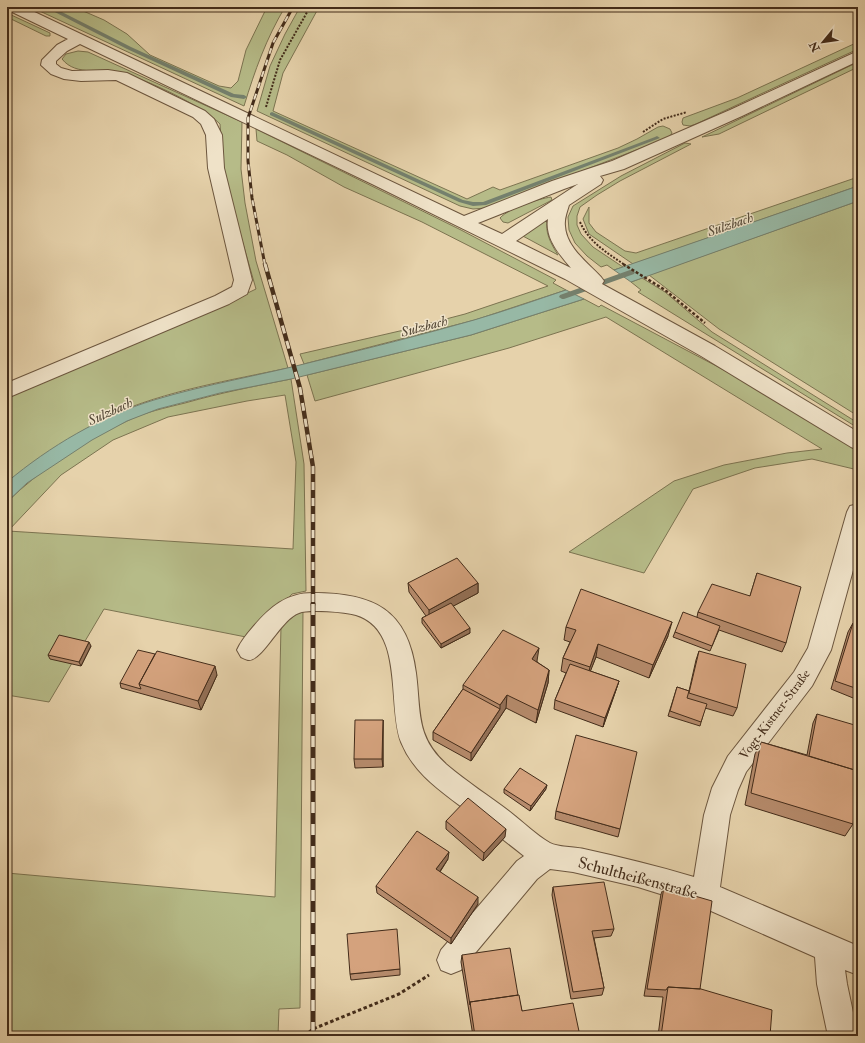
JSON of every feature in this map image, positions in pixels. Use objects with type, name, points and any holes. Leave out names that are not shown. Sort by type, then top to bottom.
[{"type":"street","points":[[13,7],[503,241],[578,273],[612,297],[708,351],[858,442]]},
{"type":"street","points":[[7,391],[222,300],[240,290],[243,280],[216,168],[214,135],[208,122],[199,114],[117,75],[74,76],[63,75],[54,71],[49,65],[49,60],[62,48],[80,38]]},
{"type":"street","points":[[464,222],[551,188],[618,165],[736,113],[858,55]]},
{"type":"street","points":[[503,241],[618,165]]},
{"type":"street","points":[[561,204],[556,227],[561,243],[578,273]]},
{"type":"street","name":"Vogt-Kistner-Straße","points":[[705,894],[717,815],[725,788],[737,764],[803,679],[819,650],[858,512]]},
{"type":"street","points":[[249,650],[279,614],[295,604],[314,602],[348,604],[364,608],[378,615],[394,634],[402,656],[409,722],[414,742],[422,756],[441,776],[546,856],[527,870],[451,960]]},
{"type":"street","name":"Schultheißenstraße","points":[[546,856],[573,859],[638,874],[705,894],[858,962]]},
{"type":"street","points":[[829,948],[832,984],[843,1036]]},
{"type":"path","points":[[264,126],[266,104],[280,60],[310,7]]},
{"type":"path","points":[[580,220],[580,224],[586,235],[596,244],[669,292]]},
{"type":"path","points":[[304,1036],[313,1029],[399,994],[451,960]]},
{"type":"green space","points":[[31,7],[74,7],[104,20],[127,34],[150,55],[219,86],[231,88],[238,81],[246,50],[267,7],[285,7],[272,31],[262,55],[244,106]]},
{"type":"green space","points":[[300,7],[319,7],[283,73],[273,111],[467,199],[493,187],[500,190],[618,148],[658,127],[663,126],[670,129],[672,133],[670,136],[657,142],[486,208],[473,209],[460,206],[257,111],[270,66]]},
{"type":"green space","points":[[7,13],[50,33],[50,36],[46,36],[7,17]]},
{"type":"green space","points":[[858,42],[858,49],[696,124],[690,126],[683,125],[683,118],[737,98]]},
{"type":"green space","points":[[78,51],[88,52],[242,122],[241,169],[245,203],[256,261],[288,368],[198,387],[154,399],[112,415],[71,438],[7,482],[7,398],[204,314],[256,289],[224,177],[220,124],[200,109],[174,94],[146,82],[123,73],[82,70],[68,65],[62,59],[66,54]]},
{"type":"green space","points":[[858,62],[858,67],[719,134],[702,137]]},
{"type":"green space","points":[[256,129],[461,230],[556,280],[553,283],[566,290],[475,320],[304,364],[300,354],[465,314],[548,286],[422,222],[344,187],[287,155],[257,141]]},
{"type":"green space","points":[[685,143],[691,144],[620,181],[580,207],[577,216],[577,225],[581,234],[593,247],[623,267],[614,270],[607,265],[601,267],[587,256],[575,243],[569,230],[568,217],[573,206],[621,176]]},
{"type":"green space","points":[[858,177],[858,186],[633,264],[589,234],[583,219],[589,207],[589,223],[596,232],[625,251],[636,253]]},
{"type":"green space","points":[[551,197],[552,200],[508,223],[503,222],[500,218],[517,207]]},
{"type":"green space","points":[[858,201],[858,416],[719,329],[649,275]]},
{"type":"green space","points":[[547,218],[549,237],[558,255],[521,235]]},
{"type":"green space","points":[[642,278],[665,292],[712,332],[858,423],[858,428],[638,292],[641,290],[631,282]]},
{"type":"green space","points":[[584,299],[599,307],[601,305],[756,387],[853,446],[858,452],[858,470],[812,459],[755,468],[693,489],[644,573],[569,552],[674,481],[724,465],[787,453],[822,449],[606,317],[509,348],[315,401],[307,375],[471,335]]},
{"type":"green space","points":[[291,379],[304,464],[306,591],[292,594],[251,638],[104,609],[49,702],[7,695],[7,502],[34,478],[63,457],[94,437],[134,418],[155,410],[211,396]],"holes":[[[285,395],[296,462],[293,549],[8,531],[61,475],[113,440],[168,417]]]},
{"type":"green space","points":[[303,609],[300,1008],[279,1009],[278,1036],[7,1036],[7,873],[275,897],[281,626]]},
{"type":"shaded area","points":[[858,186],[858,201],[631,282],[614,270]]},
{"type":"shaded area","points":[[566,290],[584,299],[471,335],[291,379],[220,393],[158,409],[127,421],[92,440],[27,483],[7,502],[7,482],[58,444],[115,414],[154,400],[194,389],[296,366],[435,331],[497,313]]},
{"type":"building","points":[[457,558],[478,583],[429,610],[408,583]]},
{"type":"building","points":[[757,573],[801,587],[786,643],[698,612],[712,584],[750,596]]},
{"type":"building","points":[[581,589],[672,622],[653,665],[598,644],[590,667],[563,658],[576,630],[566,627]]},
{"type":"building","points":[[451,603],[470,628],[441,644],[422,618]]},
{"type":"building","points":[[683,612],[720,626],[712,646],[675,632]]},
{"type":"building","points":[[853,623],[858,625],[858,689],[835,681]]},
{"type":"building","points":[[503,630],[539,648],[532,659],[549,670],[538,710],[507,695],[500,705],[463,685]]},
{"type":"building","points":[[59,635],[89,642],[79,662],[48,655]]},
{"type":"building","points":[[138,650],[155,654],[139,684],[141,689],[120,683]]},
{"type":"building","points":[[157,651],[215,666],[198,701],[139,684]]},
{"type":"building","points":[[699,651],[746,664],[737,708],[689,693]]},
{"type":"building","points":[[570,664],[619,681],[605,718],[555,700]]},
{"type":"building","points":[[677,687],[689,691],[687,698],[707,704],[701,722],[670,711]]},
{"type":"building","points":[[463,689],[500,709],[471,753],[433,732]]},
{"type":"building","points":[[817,714],[858,726],[858,771],[809,756]]},
{"type":"building","points":[[355,720],[383,720],[382,759],[354,759]]},
{"type":"building","points":[[576,735],[637,752],[620,829],[556,811]]},
{"type":"building","points":[[761,742],[858,771],[853,824],[751,793]]},
{"type":"building","points":[[520,768],[547,785],[531,806],[504,789]]},
{"type":"building","points":[[468,798],[506,829],[484,853],[446,821]]},
{"type":"building","points":[[417,831],[449,852],[436,869],[478,897],[451,938],[376,886]]},
{"type":"building","points":[[604,882],[614,929],[592,931],[604,988],[573,992],[553,887]]},
{"type":"building","points":[[664,887],[712,901],[700,989],[668,987],[666,990],[647,989]]},
{"type":"building","points":[[397,929],[400,969],[350,974],[347,934]]},
{"type":"building","points":[[510,948],[518,995],[470,1002],[470,1005],[462,955]]},
{"type":"building","points":[[668,987],[701,989],[772,1010],[770,1036],[661,1036]]},
{"type":"building","points":[[519,995],[522,1011],[573,1003],[580,1036],[475,1036],[470,1002]]},
{"type":"waterway","points":[[48,7],[129,48],[233,96],[244,97]]},
{"type":"waterway","points":[[272,114],[461,201],[473,204],[484,204],[657,138]]},
{"type":"waterway","name":"Sulzbach","points":[[562,297],[632,272]]},
{"type":"railway","points":[[265,265],[252,198],[248,161],[248,118],[273,43],[293,7]]},
{"type":"railway","points":[[265,264],[300,388],[313,467],[313,1036]]}]
